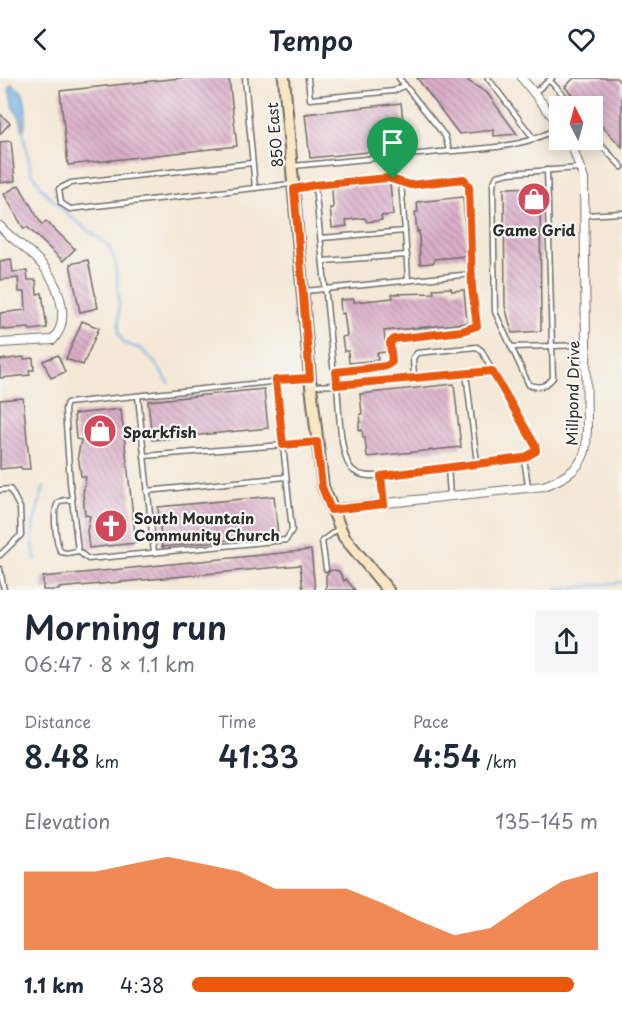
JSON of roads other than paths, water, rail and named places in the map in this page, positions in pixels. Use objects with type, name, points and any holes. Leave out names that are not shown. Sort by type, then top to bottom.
[{"type":"main road","name":"850 East","points":[[284,78],[310,382],[322,487],[339,528],[355,552],[388,590]]},
{"type":"street","points":[[522,78],[549,112]]},
{"type":"street","name":"Millpond Drive","points":[[331,510],[544,486],[561,479],[575,468],[584,454],[587,430],[584,179],[574,150]]},
{"type":"street","points":[[0,226],[37,259],[49,274],[59,292],[62,311],[60,332],[53,340],[0,343]]},
{"type":"street","points":[[0,240],[8,235]]},
{"type":"lane","points":[[245,78],[255,188]]},
{"type":"lane","points":[[308,78],[310,99],[394,91],[405,85]]},
{"type":"lane","points":[[399,78],[446,136],[449,151]]},
{"type":"lane","points":[[488,78],[534,139]]},
{"type":"lane","points":[[534,93],[550,79],[565,96]]},
{"type":"lane","points":[[292,166],[498,146],[534,139],[549,133]]},
{"type":"lane","points":[[603,147],[622,167]]},
{"type":"lane","points":[[252,163],[71,183],[59,189],[61,203],[70,209],[255,188],[388,178],[410,185],[464,179],[469,186],[472,274],[477,326],[462,331],[394,339],[390,343],[392,362],[386,366],[336,372]]},
{"type":"lane","points":[[547,170],[553,378],[547,385],[538,388],[529,385],[495,312],[493,184],[496,176],[509,173],[547,170],[581,168]]},
{"type":"lane","points":[[401,183],[408,280]]},
{"type":"lane","points":[[315,185],[333,366],[336,372],[345,457],[352,470],[364,476],[381,476],[524,458],[536,451],[535,445],[482,351],[477,347],[414,354],[414,378]]},
{"type":"lane","points":[[584,215],[622,213]]},
{"type":"lane","points":[[321,238],[405,231]]},
{"type":"lane","points":[[323,261],[407,255]]},
{"type":"lane","points":[[303,291],[472,274]]},
{"type":"lane","points":[[511,347],[586,345]]},
{"type":"lane","points":[[78,551],[65,409],[67,402],[276,380],[337,385],[492,371]]},
{"type":"lane","points":[[466,374],[477,463]]},
{"type":"lane","points":[[72,500],[63,500],[58,503],[55,510],[56,537],[61,552],[78,551],[88,559],[286,540],[292,530],[276,380]]},
{"type":"lane","points":[[138,396],[154,553]]},
{"type":"lane","points":[[144,456],[317,442]]},
{"type":"lane","points":[[524,458],[528,488]]},
{"type":"lane","points":[[447,467],[450,496]]},
{"type":"lane","points":[[381,476],[384,504]]},
{"type":"lane","points":[[147,491],[286,477]]},
{"type":"lane","points":[[0,490],[10,489],[20,508],[21,535],[0,555]]},
{"type":"lane","points":[[326,569],[322,541],[339,528]]},
{"type":"lane","points":[[0,569],[4,590]]},
{"type":"water","points":[[12,84],[21,91],[24,99],[26,116],[23,131],[20,117],[13,108],[9,88]]},
{"type":"waterway","points":[[23,131],[31,171],[44,191],[72,218],[108,245],[115,260],[119,298],[119,334],[124,343],[141,349],[169,383]]},
{"type":"waterway","points":[[36,560],[33,530],[44,486]]},
{"type":"waterway","points":[[555,590],[622,582]]},
{"type":"place","name":"Game Grid","points":[[534,199]]},
{"type":"place","name":"Sparkfish","points":[[100,431]]},
{"type":"place","name":"South Mountain Community Church","points":[[111,526]]}]
